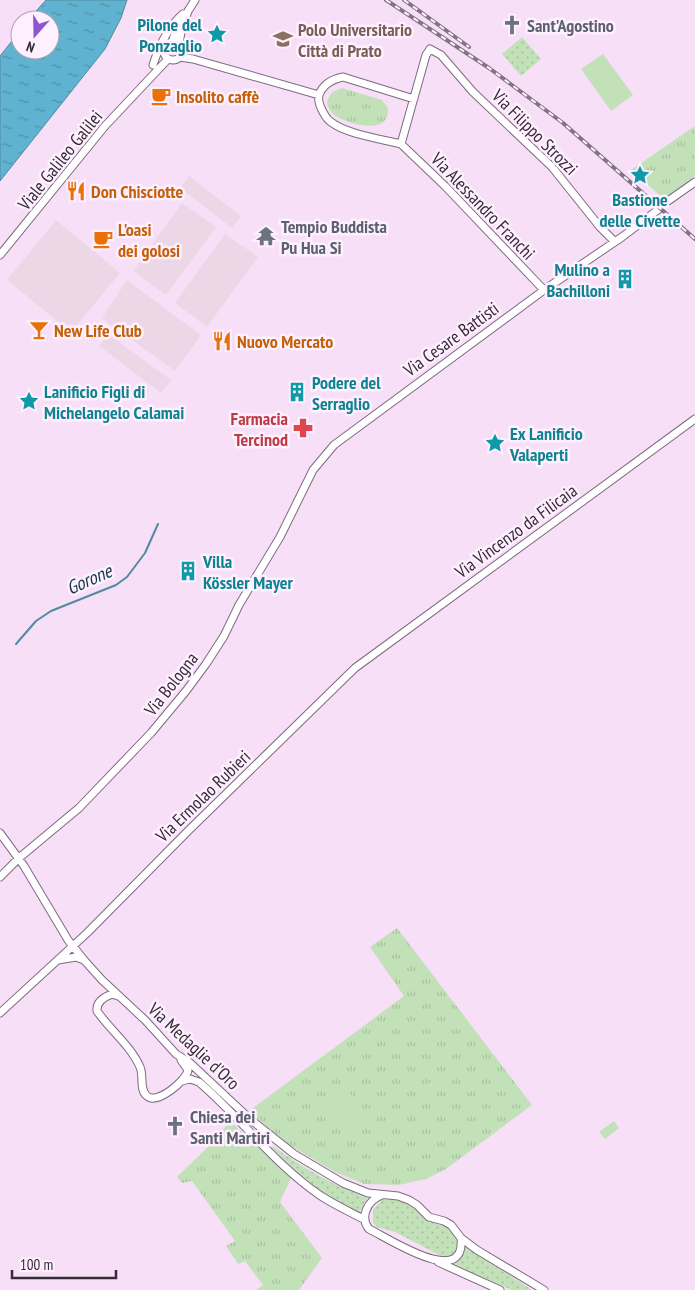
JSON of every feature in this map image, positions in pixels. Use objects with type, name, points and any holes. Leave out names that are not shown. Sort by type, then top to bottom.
[{"type":"street","points":[[144,84],[162,42],[176,20],[186,12],[195,0]]},
{"type":"street","points":[[166,56],[176,60],[186,12]]},
{"type":"street","points":[[166,56],[166,45],[178,48],[194,59],[319,95]]},
{"type":"street","name":"Via Filippo Strozzi","points":[[414,99],[426,55],[430,49],[440,55],[473,92],[552,167],[600,227],[614,241]]},
{"type":"street","points":[[153,65],[166,56]]},
{"type":"street","name":"Viale Galileo Galilei","points":[[0,255],[105,126],[144,84],[166,56]]},
{"type":"street","points":[[343,77],[414,99],[400,144],[346,130],[331,122],[325,116],[320,105],[319,95],[326,85],[334,79],[343,77]]},
{"type":"street","name":"Via Alessandro Franchi","points":[[400,144],[445,186],[544,290]]},
{"type":"street","points":[[668,201],[695,182]]},
{"type":"street","name":"Via Cesare Battisti","points":[[313,470],[337,443],[544,290],[659,209]]},
{"type":"street","name":"Via Vincenzo da Filicaia","points":[[356,668],[695,419]]},
{"type":"street","name":"Via Bologna","points":[[0,876],[79,808],[146,739],[186,691],[224,636],[239,605],[280,537],[313,470]]},
{"type":"street","name":"Via Ermolao Rubieri","points":[[1,1010],[73,947],[190,828],[356,668]]},
{"type":"street","name":"Via Medaglie d'Oro","points":[[0,833],[19,858],[73,947],[84,960],[102,980],[145,1020],[176,1054],[188,1062],[250,1119],[294,1154],[343,1183],[363,1191],[398,1196],[414,1203],[430,1217],[451,1225],[461,1238],[477,1250],[544,1290]]},
{"type":"street","points":[[56,961],[76,957],[84,960]]},
{"type":"street","points":[[102,980],[107,988],[104,998]]},
{"type":"street","points":[[120,997],[112,994],[104,998],[98,1005],[98,1011],[136,1060],[142,1073],[144,1093],[151,1098],[160,1097],[187,1075],[188,1070],[176,1054]]},
{"type":"street","name":"Via Medaglie d'Oro","points":[[182,1081],[193,1080],[204,1086],[306,1184],[340,1207],[365,1220],[369,1229],[500,1290]]},
{"type":"street","points":[[365,1220],[370,1202],[382,1195]]},
{"type":"street","points":[[433,1260],[443,1262],[455,1259],[460,1250],[461,1238]]},
{"type":"shaded area","points":[[189,176],[241,216],[232,228],[180,188]]},
{"type":"shaded area","points":[[182,203],[216,227],[166,295],[133,271]]},
{"type":"shaded area","points":[[56,220],[120,273],[71,332],[7,280]]},
{"type":"shaded area","points":[[225,234],[258,257],[207,327],[175,303]]},
{"type":"shaded area","points":[[127,280],[201,335],[175,371],[102,318]]},
{"type":"shaded area","points":[[108,334],[171,380],[161,393],[99,346]]},
{"type":"green space","points":[[522,37],[541,59],[521,76],[502,54]]},
{"type":"green space","points":[[603,54],[633,95],[611,111],[581,69]]},
{"type":"green space","points":[[342,88],[382,100],[388,108],[387,117],[382,123],[367,126],[348,122],[334,115],[327,101],[332,92]]},
{"type":"green space","points":[[695,126],[695,176],[664,199],[631,170]]},
{"type":"green space","points":[[397,928],[532,1105],[446,1169],[426,1179],[399,1185],[364,1184],[335,1172],[288,1144],[249,1111],[404,996],[370,947]]},
{"type":"green space","points":[[448,1069],[453,1075],[428,1094],[424,1087]]},
{"type":"green space","points":[[349,1092],[358,1103],[334,1122],[325,1111]]},
{"type":"green space","points":[[359,1105],[368,1117],[344,1135],[335,1124]]},
{"type":"green space","points":[[230,1121],[291,1178],[280,1202],[322,1258],[299,1290],[256,1290],[263,1285],[245,1261],[238,1264],[226,1246],[235,1241],[192,1181],[182,1183],[177,1177],[214,1141]]},
{"type":"green space","points":[[614,1121],[619,1128],[605,1139],[599,1132]]},
{"type":"green space","points":[[273,1146],[295,1162],[318,1175],[367,1198],[359,1213],[329,1198],[287,1163]]},
{"type":"green space","points":[[390,1199],[411,1204],[430,1220],[443,1224],[452,1230],[457,1237],[457,1246],[453,1255],[443,1257],[395,1232],[376,1227],[373,1222],[373,1210],[382,1200]]},
{"type":"green space","points":[[465,1246],[532,1290],[512,1290],[453,1265],[461,1258]]},
{"type":"water","points":[[46,0],[127,0],[121,18],[105,49],[0,181],[0,56],[10,44],[10,60],[60,60],[60,10],[37,10]]},
{"type":"waterway","name":"Gorone","points":[[16,644],[36,621],[51,611],[116,585],[127,577],[145,553],[158,524]]},
{"type":"railway","points":[[386,0],[489,68],[563,123],[695,239]]},
{"type":"railway","points":[[404,0],[469,47]]},
{"type":"place","name":"Sant'Agostino","points":[[512,25]]},
{"type":"place","name":"Pilone del Ponzaglio","points":[[217,34]]},
{"type":"place","name":"Polo Universitario Città di Prato","points":[[283,39]]},
{"type":"place","name":"Insolito caffè","points":[[161,96]]},
{"type":"place","name":"Bastione delle Civette","points":[[640,175]]},
{"type":"place","name":"Don Chisciotte","points":[[76,191]]},
{"type":"place","name":"Tempio Buddista Pu Hua Si","points":[[266,236]]},
{"type":"place","name":"L'oasi dei golosi","points":[[103,239]]},
{"type":"place","name":"Mulino a Bachilloni","points":[[625,279]]},
{"type":"place","name":"New Life Club","points":[[39,330]]},
{"type":"place","name":"Nuovo Mercato","points":[[222,341]]},
{"type":"place","name":"Podere del Serraglio","points":[[297,392]]},
{"type":"place","name":"Lanificio Figli di Michelangelo Calamai","points":[[29,401]]},
{"type":"place","name":"Farmacia Tercinod","points":[[303,428]]},
{"type":"place","name":"Ex Lanificio Valaperti","points":[[495,443]]},
{"type":"place","name":"Villa Kössler Mayer","points":[[188,571]]},
{"type":"place","name":"Chiesa dei Santi Martiri","points":[[175,1126]]}]
